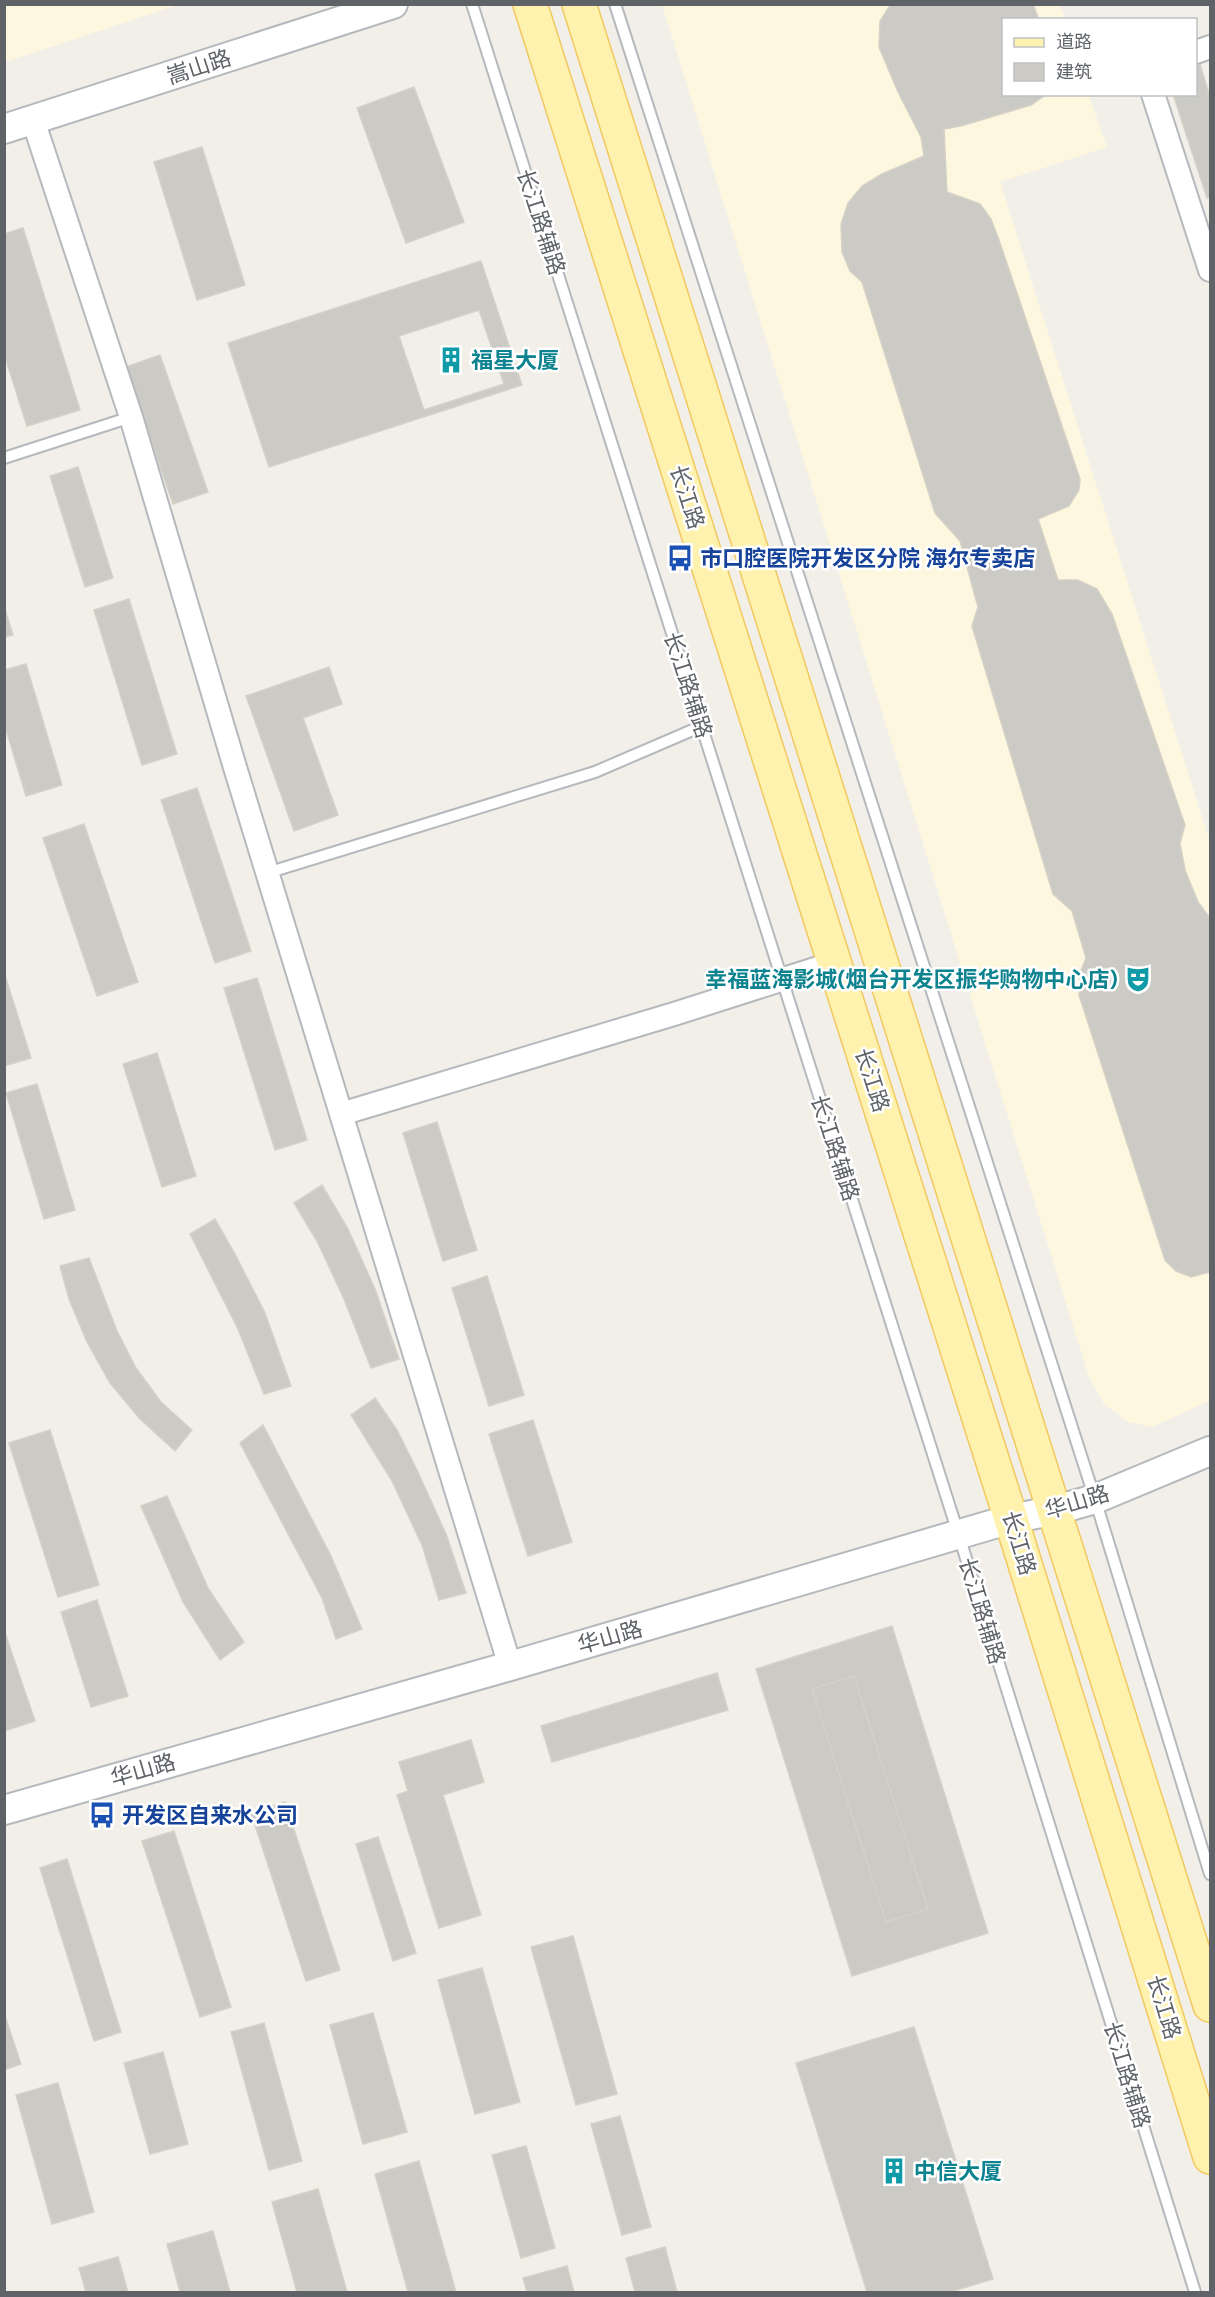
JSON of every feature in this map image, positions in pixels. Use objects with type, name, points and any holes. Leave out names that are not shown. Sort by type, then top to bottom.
[{"type":"main road","name":"长江路","points":[[530,4],[1011,1519],[1210,2157]]},
{"type":"main road","name":"长江路","points":[[579,4],[1056,1510],[1210,2005]]},
{"type":"street","name":"嵩山路","points":[[4,129],[393,4]]},
{"type":"street","points":[[1154,96],[1210,270]]},
{"type":"street","points":[[33,120],[131,417],[267,873],[510,1666]]},
{"type":"street","points":[[341,1113],[674,1014],[834,963]]},
{"type":"street","name":"华山路","points":[[4,1810],[510,1666],[1011,1519],[1095,1499],[1210,1451]]},
{"type":"lane","name":"长江路辅路","points":[[472,4],[959,1536],[1195,2292]]},
{"type":"lane","points":[[615,4],[1095,1499],[1210,1874]]},
{"type":"lane","points":[[4,458],[131,417]]},
{"type":"lane","points":[[267,873],[595,772],[702,726]]},
{"type":"shaded area","points":[[5,4],[178,4],[178,5],[5,62]]},
{"type":"shaded area","points":[[662,5],[1060,5],[1065,18],[1002,18],[1002,96],[1089,96],[1107,147],[1000,182],[1210,842],[1210,1400],[1153,1427],[1128,1422],[1104,1404],[1089,1377]]},
{"type":"building","points":[[891,4],[1033,4],[1038,18],[1002,18],[1002,96],[1044,96],[1031,105],[944,129],[947,192],[980,204],[991,219],[999,240],[1080,479],[1079,490],[1069,506],[1038,519],[1058,580],[1078,580],[1097,589],[1112,614],[1185,825],[1180,843],[1185,870],[1198,902],[1210,918],[1210,1272],[1191,1277],[1176,1271],[1165,1260],[1079,995],[1080,973],[1086,958],[1072,911],[1053,894],[972,626],[978,607],[960,541],[935,513],[862,282],[850,271],[842,252],[841,224],[848,203],[862,186],[882,174],[924,156],[921,137],[898,92],[879,47],[880,21]]},
{"type":"building","points":[[1199,61],[1210,97],[1210,197],[1207,198],[1174,96],[1197,96],[1197,62]]},
{"type":"building","points":[[414,87],[464,222],[406,243],[357,108]]},
{"type":"building","points":[[202,147],[245,285],[197,300],[154,162]]},
{"type":"building","points":[[23,228],[80,410],[27,426],[4,354],[4,234]]},
{"type":"building","points":[[481,261],[522,385],[269,467],[228,343]]},
{"type":"building","name":"福星大厦","points":[[479,310],[504,384],[424,410],[399,336]]},
{"type":"building","points":[[160,355],[208,492],[173,504],[126,367]]},
{"type":"building","points":[[78,467],[113,578],[85,587],[50,476]]},
{"type":"building","points":[[129,599],[177,754],[142,765],[94,610]]},
{"type":"building","points":[[4,606],[13,635],[4,637]]},
{"type":"building","points":[[26,664],[62,785],[26,796],[4,723],[4,670]]},
{"type":"building","points":[[329,667],[342,704],[303,718],[338,815],[294,831],[246,696]]},
{"type":"building","points":[[197,788],[251,951],[215,963],[161,800]]},
{"type":"building","points":[[84,824],[138,982],[97,996],[43,838]]},
{"type":"building","points":[[4,972],[31,1058],[4,1066]]},
{"type":"building","points":[[257,978],[307,1140],[275,1150],[224,988]]},
{"type":"building","points":[[157,1053],[196,1176],[162,1187],[123,1064]]},
{"type":"building","points":[[37,1084],[75,1210],[44,1219],[6,1093]]},
{"type":"building","points":[[437,1122],[477,1250],[443,1261],[403,1133]]},
{"type":"building","points":[[322,1185],[348,1229],[375,1289],[399,1359],[371,1368],[344,1299],[318,1243],[294,1203]]},
{"type":"building","points":[[215,1219],[265,1313],[291,1386],[264,1394],[238,1329],[190,1234]]},
{"type":"building","points":[[89,1258],[117,1331],[136,1368],[161,1402],[192,1430],[175,1451],[139,1418],[110,1383],[87,1342],[69,1299],[60,1266]]},
{"type":"building","points":[[487,1276],[524,1395],[489,1406],[452,1288]]},
{"type":"building","points":[[375,1398],[397,1430],[417,1470],[446,1534],[466,1593],[439,1600],[422,1545],[392,1481],[351,1415]]},
{"type":"building","points":[[533,1420],[572,1542],[528,1556],[489,1434]]},
{"type":"building","points":[[263,1425],[331,1556],[362,1629],[336,1639],[322,1598],[240,1443]]},
{"type":"building","points":[[50,1430],[99,1585],[58,1597],[9,1443]]},
{"type":"building","points":[[167,1496],[208,1588],[244,1642],[220,1660],[183,1602],[141,1506]]},
{"type":"building","points":[[97,1600],[128,1696],[91,1707],[61,1612]]},
{"type":"building","points":[[892,1626],[988,1933],[852,1976],[756,1669]],"holes":[[[854,1676],[928,1909],[886,1922],[812,1689]]]},
{"type":"building","points":[[4,1630],[35,1721],[4,1731]]},
{"type":"building","points":[[717,1673],[728,1710],[552,1762],[541,1726]]},
{"type":"building","points":[[854,1676],[928,1909],[886,1922],[812,1689]]},
{"type":"building","points":[[471,1740],[484,1782],[443,1795],[481,1915],[439,1928],[397,1795],[408,1791],[399,1762]]},
{"type":"building","points":[[285,1802],[340,1970],[306,1981],[251,1813]]},
{"type":"building","points":[[174,1831],[231,2007],[200,2017],[142,1841]]},
{"type":"building","points":[[378,1837],[416,1953],[393,1961],[356,1844]]},
{"type":"building","points":[[67,1859],[121,2032],[94,2041],[40,1868]]},
{"type":"building","points":[[573,1936],[617,2094],[576,2105],[531,1947]]},
{"type":"building","points":[[482,1968],[520,2102],[475,2114],[438,1980]]},
{"type":"building","points":[[4,2013],[21,2064],[4,2070]]},
{"type":"building","points":[[373,2013],[407,2132],[363,2144],[330,2025]]},
{"type":"building","points":[[264,2023],[302,2161],[269,2170],[231,2032]]},
{"type":"building","name":"中信大厦","points":[[914,2027],[993,2279],[950,2292],[867,2292],[796,2063]]},
{"type":"building","points":[[163,2052],[188,2144],[150,2154],[124,2063]]},
{"type":"building","points":[[58,2083],[94,2212],[52,2224],[16,2095]]},
{"type":"building","points":[[620,2116],[651,2227],[622,2235],[591,2124]]},
{"type":"building","points":[[526,2146],[555,2248],[521,2258],[492,2155]]},
{"type":"building","points":[[419,2161],[456,2292],[408,2292],[375,2174]]},
{"type":"building","points":[[318,2189],[347,2292],[297,2292],[272,2202]]},
{"type":"building","points":[[213,2231],[230,2292],[180,2292],[167,2244]]},
{"type":"building","points":[[665,2247],[677,2292],[635,2292],[626,2258]]},
{"type":"building","points":[[118,2257],[128,2292],[86,2292],[79,2268]]},
{"type":"building","points":[[567,2266],[574,2292],[527,2292],[523,2278]]},
{"type":"place","name":"福星大厦","points":[[451,360]]},
{"type":"place","name":"市口腔医院开发区分院 海尔专卖店","points":[[680,558]]},
{"type":"place","name":"幸福蓝海影城(烟台开发区振华购物中心店)","points":[[1138,979]]},
{"type":"place","name":"开发区自来水公司","points":[[102,1815]]},
{"type":"place","name":"中信大厦","points":[[894,2171]]}]
